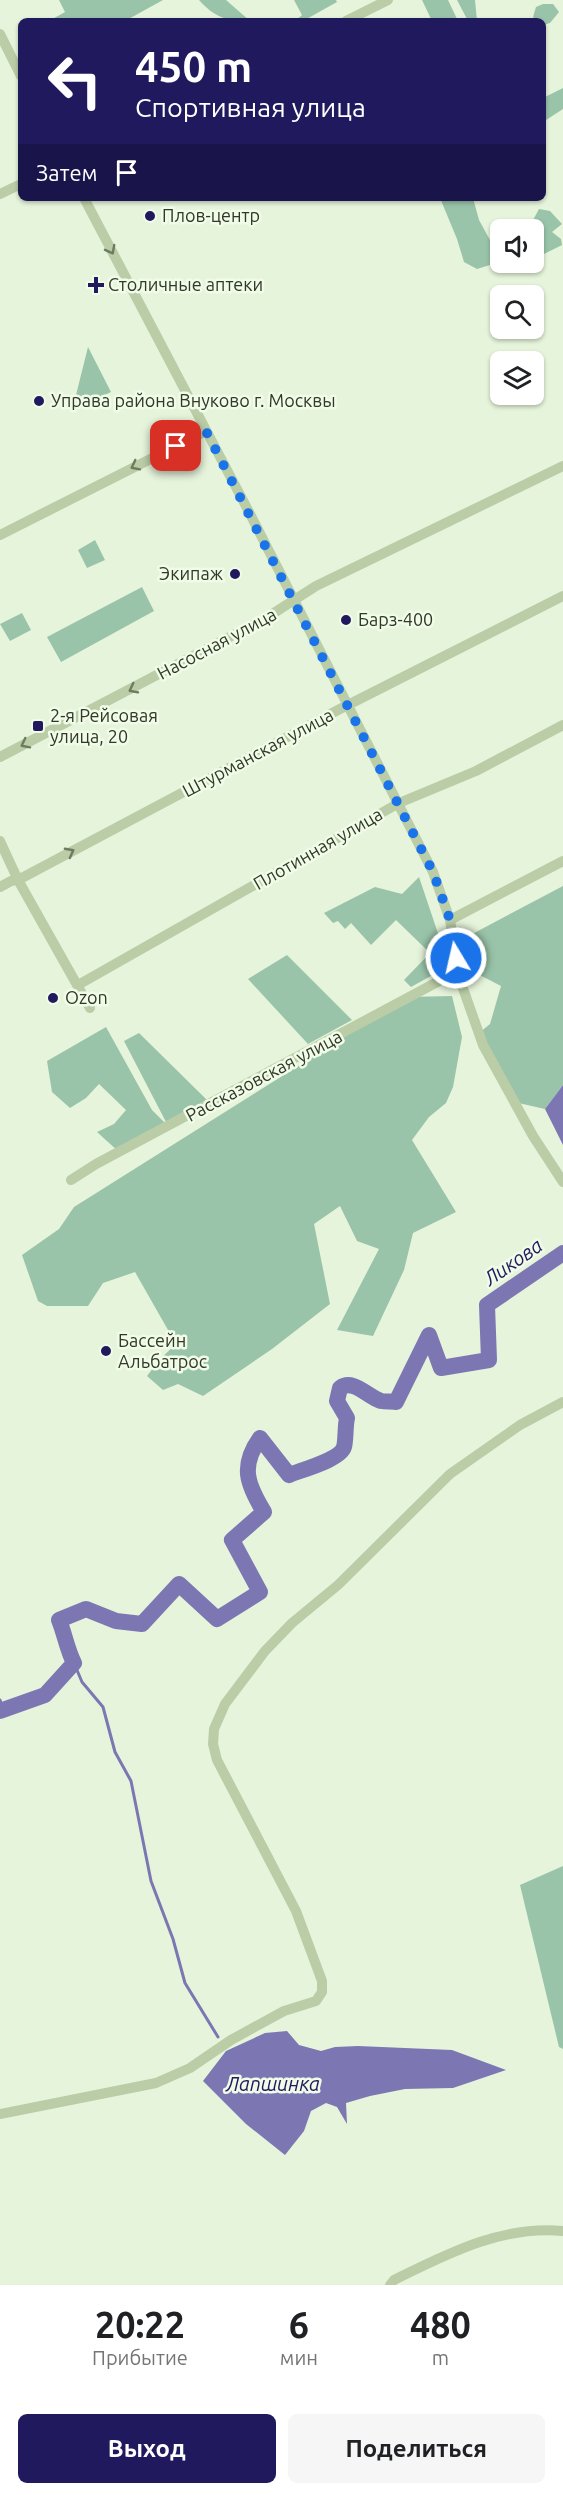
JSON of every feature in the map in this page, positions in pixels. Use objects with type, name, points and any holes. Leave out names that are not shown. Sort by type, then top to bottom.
[{"type":"street","points":[[351,18],[388,0]]},
{"type":"street","points":[[0,34],[18,70]]},
{"type":"street","points":[[0,194],[18,185]]},
{"type":"street","points":[[86,201],[294,599],[433,872],[450,920],[458,971],[483,1045],[533,1136],[563,1182]]},
{"type":"street","points":[[0,535],[206,431]]},
{"type":"street","name":"Насосная улица","points":[[0,757],[257,623],[286,607],[294,599],[316,586],[563,466]]},
{"type":"street","name":"Штурманская улица","points":[[0,887],[18,880],[347,705],[563,596]]},
{"type":"street","name":"Плотинная улица","points":[[78,985],[399,803],[476,771],[563,725]]},
{"type":"street","points":[[0,841],[18,880],[90,1008]]},
{"type":"street","points":[[450,920],[563,861]]},
{"type":"street","name":"Рассказовская улица","points":[[71,1180],[458,971]]},
{"type":"street","points":[[0,2114],[156,2083],[190,2068],[231,2040],[284,2011],[316,2001],[322,1992],[322,1981],[296,1911],[217,1760],[213,1744],[214,1729],[221,1712],[260,1658],[285,1630],[338,1585],[450,1474],[520,1425],[563,1402]]},
{"type":"street","points":[[390,2285],[394,2280],[453,2251],[493,2237],[538,2229],[563,2231]]},
{"type":"green space","points":[[59,0],[163,0],[130,18],[54,18],[65,12]]},
{"type":"green space","points":[[199,0],[226,0],[247,18],[226,18],[210,11]]},
{"type":"green space","points":[[294,0],[336,0],[337,2],[308,18],[298,18],[302,15]]},
{"type":"green space","points":[[422,0],[448,0],[457,18],[431,18]]},
{"type":"green space","points":[[457,0],[475,0],[477,18],[466,18]]},
{"type":"green space","points":[[553,4],[559,12],[550,23],[546,24],[546,18],[533,17],[536,7]]},
{"type":"green space","points":[[563,88],[563,109],[546,120],[546,96]]},
{"type":"green space","points":[[441,201],[474,201],[479,220],[490,240],[490,265],[477,269],[464,262]]},
{"type":"green space","points":[[539,209],[550,211],[562,224],[552,232],[561,239],[562,245],[544,254],[544,219],[534,219]]},
{"type":"green space","points":[[88,347],[111,392],[72,411]]},
{"type":"green space","points":[[95,540],[105,560],[87,568],[78,550]]},
{"type":"green space","points":[[142,587],[154,611],[61,662],[47,637]]},
{"type":"green space","points":[[22,613],[31,630],[10,641],[0,624]]},
{"type":"green space","points":[[419,877],[449,966],[411,987],[404,980],[430,953],[396,920],[371,945],[351,923],[345,929],[338,921],[333,923],[324,913],[375,887],[402,894]]},
{"type":"green space","points":[[563,886],[563,1085],[545,1109],[514,1102],[479,1033],[490,1024],[501,986],[466,968],[461,940]]},
{"type":"green space","points":[[287,955],[352,1020],[308,1044],[248,979]]},
{"type":"green space","points":[[452,996],[462,1037],[453,1087],[446,1103],[429,1117],[412,1140],[456,1212],[413,1233],[404,1270],[373,1336],[337,1330],[379,1249],[357,1241],[340,1206],[314,1224],[330,1304],[272,1349],[203,1396],[178,1384],[163,1390],[147,1376],[176,1344],[135,1272],[103,1283],[88,1306],[47,1306],[38,1301],[22,1255],[59,1229],[74,1207],[408,997]]},
{"type":"green space","points":[[106,1027],[152,1110],[168,1126],[119,1152],[97,1132],[114,1124],[126,1110],[99,1084],[86,1098],[70,1108],[52,1092],[47,1061]]},
{"type":"green space","points":[[139,1033],[207,1100],[166,1122],[124,1041]]},
{"type":"green space","points":[[563,1866],[563,2049],[559,2047],[520,1885]]},
{"type":"water","points":[[563,1085],[563,1145],[545,1109]]},
{"type":"water","name":"Лапшинка","points":[[287,2031],[299,2045],[321,2051],[335,2047],[358,2046],[452,2050],[506,2070],[453,2088],[405,2089],[346,2103],[347,2124],[337,2107],[326,2103],[311,2111],[304,2131],[285,2155],[246,2124],[203,2081],[226,2051],[265,2033]]},
{"type":"waterway","name":"Ликова","points":[[0,1711],[45,1695],[74,1663],[59,1620],[86,1609],[116,1621],[142,1624],[179,1584],[217,1619],[260,1592],[232,1540],[264,1512],[253,1493],[248,1475],[250,1457],[260,1438],[289,1475],[335,1456],[344,1447],[347,1418],[337,1401],[340,1388],[350,1385],[381,1401],[396,1402],[429,1335],[441,1368],[489,1360],[487,1305],[563,1253]]},
{"type":"waterway","points":[[74,1663],[82,1682],[103,1707],[115,1752],[131,1781],[151,1881],[173,1939],[185,1983],[218,2037]]},
{"type":"waterway","points":[[0,1700],[3,1709]]},
{"type":"place","name":"Плов-центр","points":[[150,216]]},
{"type":"place","name":"Столичные аптеки","points":[[96,285]]},
{"type":"place","name":"Управа района Внуково г. Москвы","points":[[39,401]]},
{"type":"place","name":"Экипаж","points":[[235,574]]},
{"type":"place","name":"Барз-400","points":[[346,620]]},
{"type":"place","name":"2-я Рейсовая улица, 20","points":[[38,726]]},
{"type":"place","name":"Ozon","points":[[53,998]]},
{"type":"place","name":"Бассейн Альбатрос","points":[[106,1351]]},
{"type":"route","points":[[176,446],[206,431],[433,872],[450,920],[456,958]]}]
